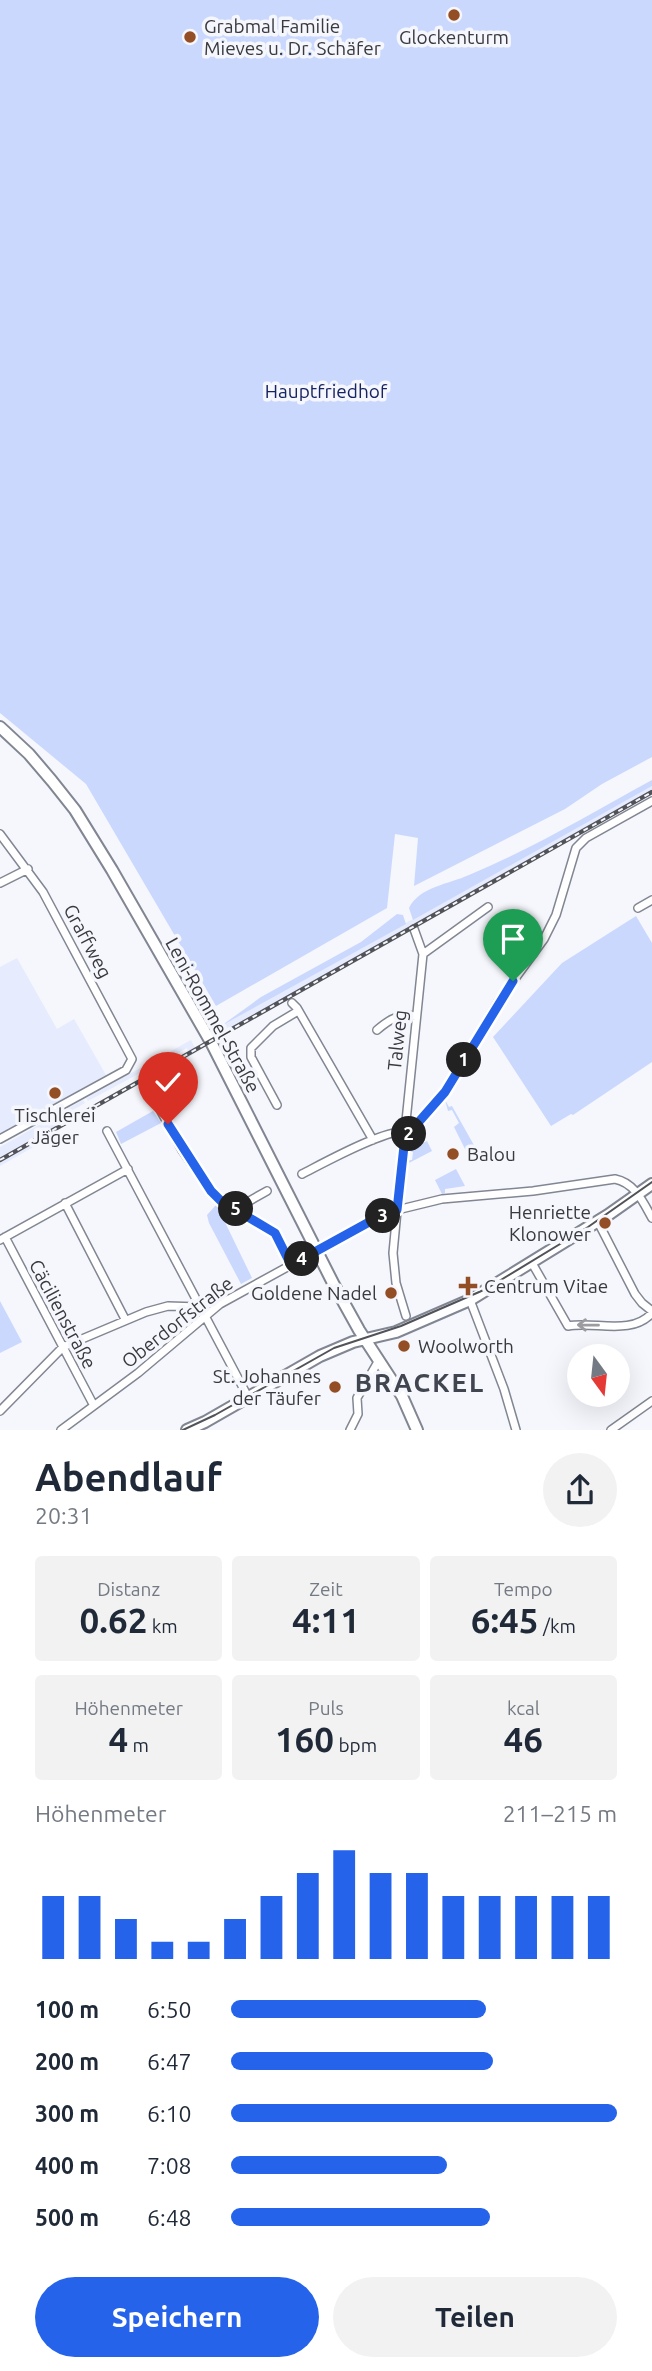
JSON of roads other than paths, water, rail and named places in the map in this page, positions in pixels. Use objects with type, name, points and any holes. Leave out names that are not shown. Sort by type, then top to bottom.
[{"type":"main road","name":"Leni-Rommel-Straße","points":[[0,727],[29,754],[75,810],[112,870],[209,1038],[316,1251],[366,1340],[402,1396],[417,1430]]},
{"type":"main road","points":[[187,1430],[207,1426],[248,1397],[320,1356],[396,1332],[470,1300],[598,1222],[652,1184]]},
{"type":"street","points":[[302,1174],[373,1140],[407,1132],[445,1092],[498,1002],[544,939],[556,915],[573,855],[580,843],[652,801]]},
{"type":"street","name":"Graffweg","points":[[0,834],[43,892],[131,1055],[132,1062],[126,1070],[0,1139]]},
{"type":"street","points":[[0,883],[28,869]]},
{"type":"street","points":[[638,908],[652,900]]},
{"type":"street","points":[[423,954],[488,906]]},
{"type":"street","name":"Talweg","points":[[406,1316],[393,1269],[423,954],[414,929]]},
{"type":"street","points":[[292,1003],[373,1140]]},
{"type":"street","points":[[277,1105],[251,1057],[251,1048],[273,1026],[298,1011]]},
{"type":"street","points":[[377,1030],[401,1014],[416,1016]]},
{"type":"street","points":[[156,1102],[182,1150],[206,1185],[221,1201],[275,1233],[291,1265]]},
{"type":"street","points":[[107,1131],[248,1397]]},
{"type":"street","points":[[3,1239],[128,1169]]},
{"type":"street","name":"Oberdorfstraße","points":[[61,1430],[138,1373],[220,1304],[371,1221],[397,1210],[442,1199],[533,1191],[615,1179],[624,1181],[638,1194]]},
{"type":"street","points":[[240,1211],[244,1204],[267,1191]]},
{"type":"street","points":[[638,1194],[652,1218]]},
{"type":"street","points":[[65,1203],[125,1319]]},
{"type":"street","points":[[531,1263],[568,1326],[586,1324],[619,1327],[645,1321],[652,1312],[635,1294],[598,1222]]},
{"type":"street","name":"Cäcilienstraße","points":[[3,1239],[93,1404]]},
{"type":"street","points":[[470,1300],[504,1389],[516,1430]]},
{"type":"street","points":[[0,1411],[62,1346],[125,1319],[168,1306],[199,1307]]},
{"type":"street","points":[[350,1430],[358,1414],[357,1398],[379,1359]]},
{"type":"street","points":[[611,1430],[652,1401]]},
{"type":"tram line","points":[[183,1430],[334,1348],[401,1326],[486,1289],[588,1227],[652,1182]]},
{"type":"railway","points":[[0,1160],[652,792]]},
{"type":"place","name":"Glockenturm","points":[[454,15]]},
{"type":"place","name":"Grabmal Familie Mieves u. Dr. Schäfer","points":[[190,37]]},
{"type":"place","name":"Tischlerei Jäger","points":[[55,1093]]},
{"type":"place","name":"Balou","points":[[453,1154]]},
{"type":"place","name":"Henriette Klonower","points":[[605,1223]]},
{"type":"place","name":"Centrum Vitae","points":[[468,1286]]},
{"type":"place","name":"Goldene Nadel","points":[[391,1293]]},
{"type":"place","name":"Woolworth","points":[[404,1346]]},
{"type":"place","name":"St. Johannes der Täufer","points":[[335,1387]]},
{"type":"district","name":"BRACKEL","points":[[420,1382]]},
{"type":"park label","name":"Hauptfriedhof","points":[[326,391]]}]
